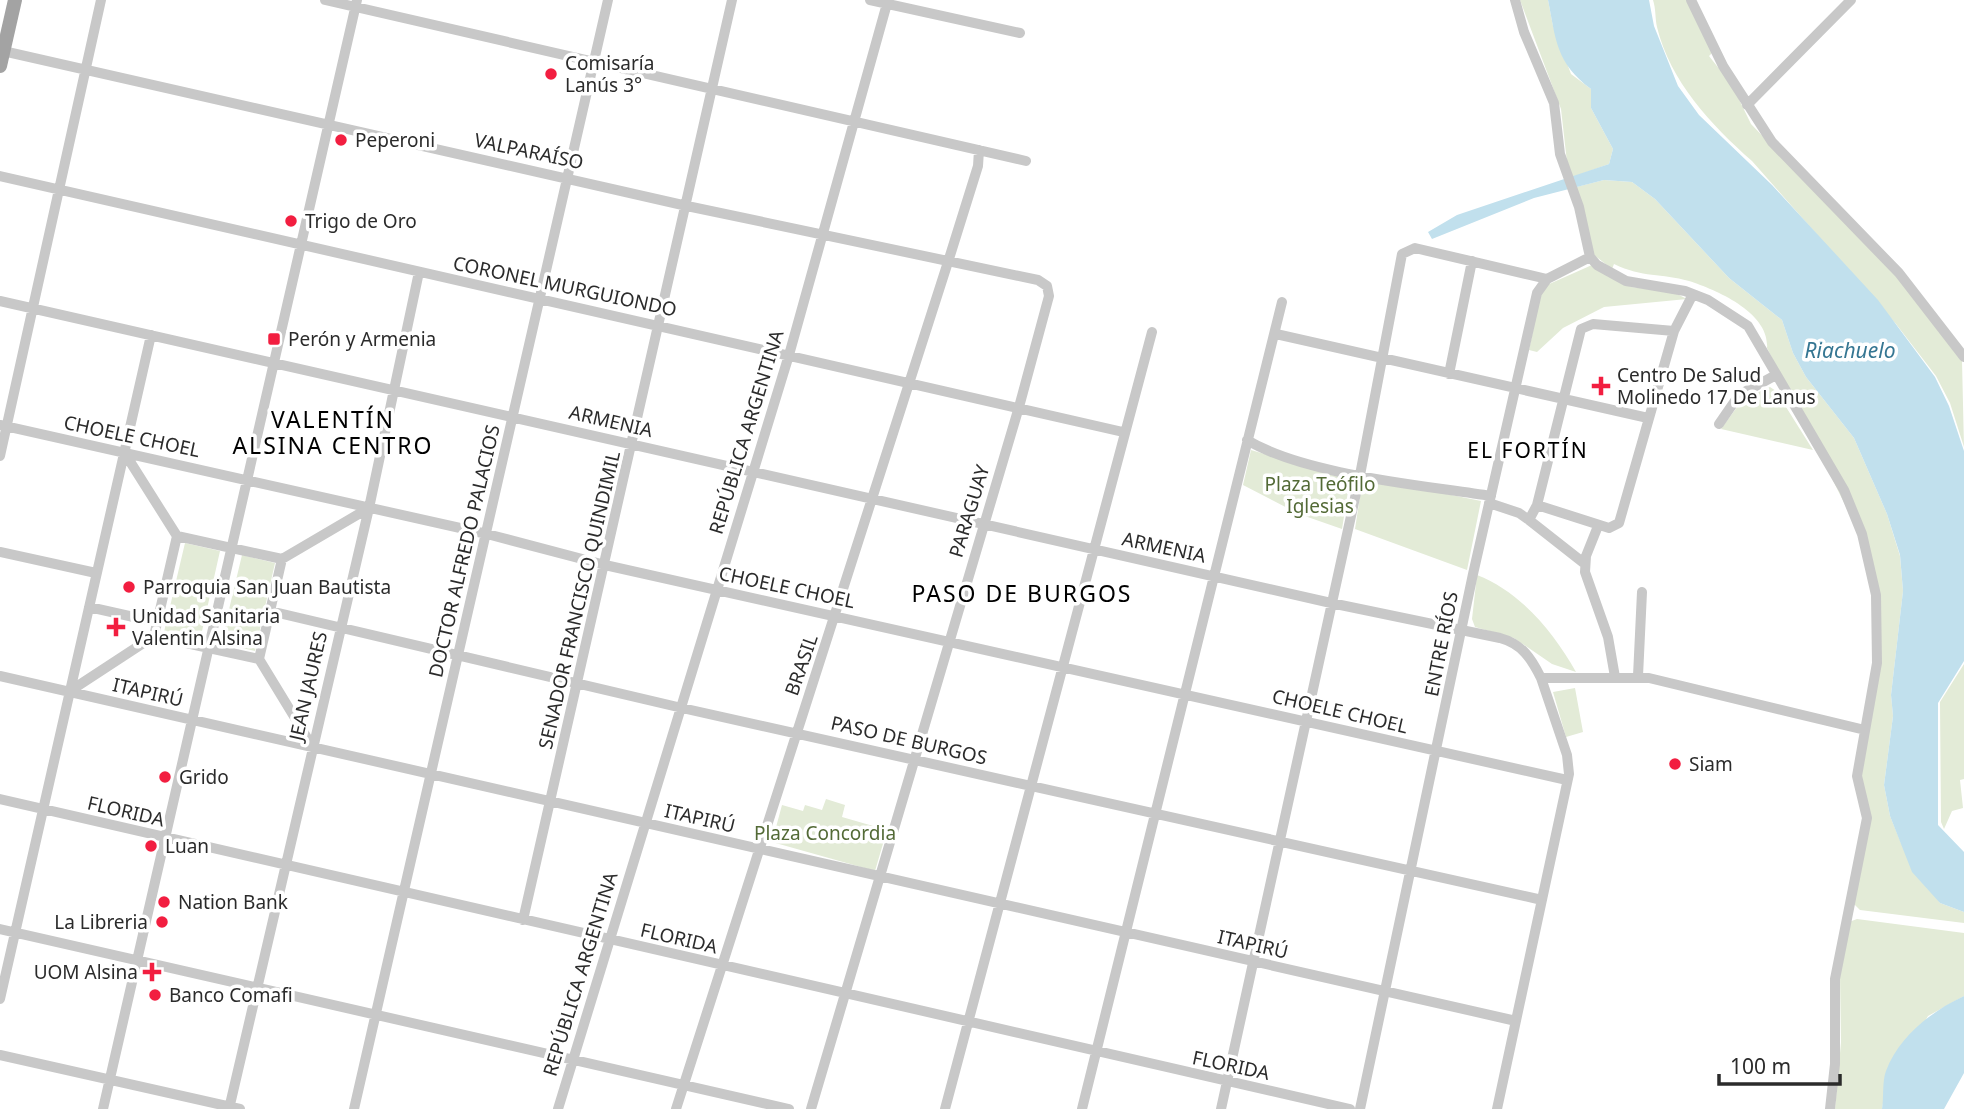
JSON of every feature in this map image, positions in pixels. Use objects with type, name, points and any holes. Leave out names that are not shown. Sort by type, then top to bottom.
[{"type":"main road","points":[[2,59],[15,0]]},
{"type":"street","points":[[0,456],[3,426],[101,0]]},
{"type":"street","points":[[325,0],[356,3],[1026,161]]},
{"type":"street","name":"DOCTOR ALFREDO PALACIOS","points":[[354,1109],[608,0]]},
{"type":"street","name":"SENADOR FRANCISCO QUINDIMIL","points":[[523,920],[552,802],[732,0]]},
{"type":"street","points":[[870,0],[1020,33]]},
{"type":"street","points":[[1515,0],[1524,32],[1554,103],[1563,164],[1576,199],[1590,257],[1626,281],[1693,294],[1743,321],[1753,332],[1844,489],[1869,559],[1878,628],[1877,663],[1857,776],[1867,818],[1835,979],[1835,1064],[1829,1109]]},
{"type":"street","points":[[1691,0],[1723,66],[1772,142],[1899,273],[1964,358]]},
{"type":"street","points":[[1747,105],[1852,0]]},
{"type":"street","name":"REPÚBLICA ARGENTINA","points":[[558,1109],[789,355],[822,233],[857,121],[888,2]]},
{"type":"street","points":[[103,1109],[356,3]]},
{"type":"street","name":"VALPARAÍSO","points":[[2,59],[86,70],[687,206],[1038,280],[1047,286]]},
{"type":"street","name":"BRASIL","points":[[676,1109],[837,615],[978,166],[979,150]]},
{"type":"street","name":"CORONEL MURGUIONDO","points":[[0,176],[1123,432]]},
{"type":"street","points":[[1221,1109],[1360,475],[1402,254],[1408,249],[1546,279],[1590,257]]},
{"type":"street","points":[[1449,374],[1472,261]]},
{"type":"street","name":"JEAN JAURES","points":[[233,1108],[312,746],[369,508],[419,272]]},
{"type":"street","name":"ENTRE RÍOS","points":[[1360,1109],[1490,500],[1537,293],[1546,279]]},
{"type":"street","name":"PARAGUAY","points":[[811,1109],[1019,407],[1049,296],[1047,286]]},
{"type":"street","points":[[1537,505],[1598,526],[1613,528],[1621,519],[1674,331],[1693,294]]},
{"type":"street","name":"ARMENIA","points":[[0,302],[512,415],[1331,603],[1500,638],[1519,646],[1534,664],[1541,678],[1567,755],[1567,780],[1497,1109]]},
{"type":"street","points":[[1082,1109],[1282,302]]},
{"type":"street","points":[[1529,520],[1537,505],[1581,329],[1593,324],[1674,331]]},
{"type":"street","points":[[945,1109],[1123,432],[1152,332]]},
{"type":"street","points":[[1276,334],[1515,389],[1565,397],[1648,418]]},
{"type":"street","points":[[0,999],[151,335]]},
{"type":"street","points":[[1719,424],[1739,395],[1776,375]]},
{"type":"street","name":"CHOELE CHOEL","points":[[3,426],[487,534],[605,565],[1567,780]]},
{"type":"street","points":[[1247,440],[1291,458],[1360,475],[1490,500],[1519,513],[1585,564]]},
{"type":"street","points":[[124,452],[177,536],[154,636]]},
{"type":"street","points":[[177,536],[282,559],[369,508]]},
{"type":"street","points":[[1598,526],[1585,564],[1586,580],[1608,637],[1615,677]]},
{"type":"street","points":[[0,552],[96,573]]},
{"type":"street","points":[[282,559],[259,659],[312,746]]},
{"type":"street","points":[[1638,676],[1642,592]]},
{"type":"street","points":[[89,607],[156,622]]},
{"type":"street","name":"PASO DE BURGOS","points":[[270,611],[682,708],[1542,900]]},
{"type":"street","points":[[70,691],[154,636],[259,659]]},
{"type":"street","name":"ITAPIRÚ","points":[[0,676],[1516,1021]]},
{"type":"street","points":[[1541,678],[1638,676],[1865,730]]},
{"type":"street","name":"FLORIDA","points":[[0,799],[1096,1053],[1350,1109]]},
{"type":"street","points":[[0,929],[789,1109]]},
{"type":"street","points":[[0,1055],[233,1108]]},
{"type":"green space","points":[[1520,0],[1548,0],[1553,26],[1571,74],[1591,89],[1591,108],[1613,149],[1609,164],[1573,177],[1567,162],[1561,109]]},
{"type":"green space","points":[[1653,0],[1687,0],[1712,53],[1709,56],[1732,85],[1751,124],[1900,279],[1962,361],[1964,447],[1950,403],[1936,376],[1896,324],[1752,161],[1707,117],[1682,84],[1663,47]]},
{"type":"green space","points":[[1604,180],[1632,182],[1655,199],[1729,278],[1782,320],[1793,353],[1806,377],[1854,438],[1887,514],[1900,556],[1903,591],[1891,695],[1893,716],[1884,785],[1890,816],[1901,843],[1940,903],[1964,912],[1964,923],[1860,910],[1853,903],[1868,828],[1860,782],[1879,662],[1872,559],[1767,348],[1766,335],[1751,314],[1727,297],[1701,285],[1634,271],[1614,264],[1612,269],[1594,255],[1576,187]]},
{"type":"green space","points":[[1592,265],[1631,287],[1673,292],[1687,299],[1604,307],[1563,328],[1537,352],[1529,350],[1541,292],[1547,285]]},
{"type":"green space","points":[[1770,387],[1776,391],[1813,450],[1721,429],[1743,399]]},
{"type":"green space","name":"Plaza Teófilo Iglesias","points":[[1251,450],[1350,479],[1342,529],[1299,514],[1243,485]]},
{"type":"green space","points":[[1363,477],[1481,501],[1467,570],[1355,529]]},
{"type":"green space","points":[[185,543],[220,551],[200,640],[164,632]]},
{"type":"green space","points":[[242,555],[275,563],[255,651],[221,643]]},
{"type":"green space","points":[[1477,575],[1508,592],[1535,615],[1576,672],[1552,664],[1514,638],[1475,627],[1472,619]]},
{"type":"green space","points":[[1964,664],[1964,779],[1960,780],[1963,808],[1952,811],[1944,829],[1941,822],[1940,702]]},
{"type":"green space","points":[[1575,688],[1583,732],[1566,737],[1553,692]]},
{"type":"green space","name":"Plaza Concordia","points":[[826,799],[845,805],[842,817],[887,830],[875,871],[772,842],[782,805],[803,811],[805,805],[822,810]]},
{"type":"green space","points":[[1857,919],[1964,933],[1964,996],[1928,1016],[1885,1091],[1882,1109],[1835,1109],[1841,1042],[1840,976],[1849,922]]},
{"type":"water","name":"Riachuelo","points":[[1548,0],[1649,0],[1654,26],[1678,86],[1699,115],[1772,185],[1878,300],[1935,377],[1949,406],[1964,451],[1964,661],[1938,703],[1938,825],[1964,852],[1964,912],[1940,903],[1912,872],[1890,816],[1884,785],[1893,716],[1891,695],[1903,591],[1900,555],[1887,514],[1854,438],[1806,377],[1793,353],[1782,320],[1729,278],[1655,199],[1632,182],[1604,180],[1534,198],[1432,239],[1428,232],[1457,215],[1609,164],[1613,149],[1591,108],[1591,89],[1571,70],[1559,50]]},
{"type":"water","points":[[1964,996],[1964,1073],[1944,1109],[1882,1109],[1885,1075],[1899,1047],[1929,1017]]},
{"type":"place","name":"Comisaría Lanús 3°","points":[[551,74]]},
{"type":"place","name":"Peperoni","points":[[341,140]]},
{"type":"place","name":"Trigo de Oro","points":[[291,221]]},
{"type":"place","name":"Perón y Armenia","points":[[274,339]]},
{"type":"place","name":"Centro De Salud Molinedo 17 De Lanus","points":[[1601,386]]},
{"type":"place","name":"Parroquia San Juan Bautista","points":[[129,587]]},
{"type":"place","name":"Unidad Sanitaria Valentin Alsina","points":[[116,627]]},
{"type":"place","name":"Siam","points":[[1675,764]]},
{"type":"place","name":"Grido","points":[[165,777]]},
{"type":"place","name":"Luan","points":[[151,846]]},
{"type":"place","name":"Nation Bank","points":[[164,902]]},
{"type":"place","name":"La Libreria","points":[[162,922]]},
{"type":"place","name":"UOM Alsina","points":[[152,972]]},
{"type":"place","name":"Banco Comafi","points":[[155,995]]},
{"type":"district","name":"VALENTÍN ALSINA CENTRO","points":[[333,432]]},
{"type":"district","name":"EL FORTÍN","points":[[1528,450]]},
{"type":"district","name":"PASO DE BURGOS","points":[[1022,593]]}]
